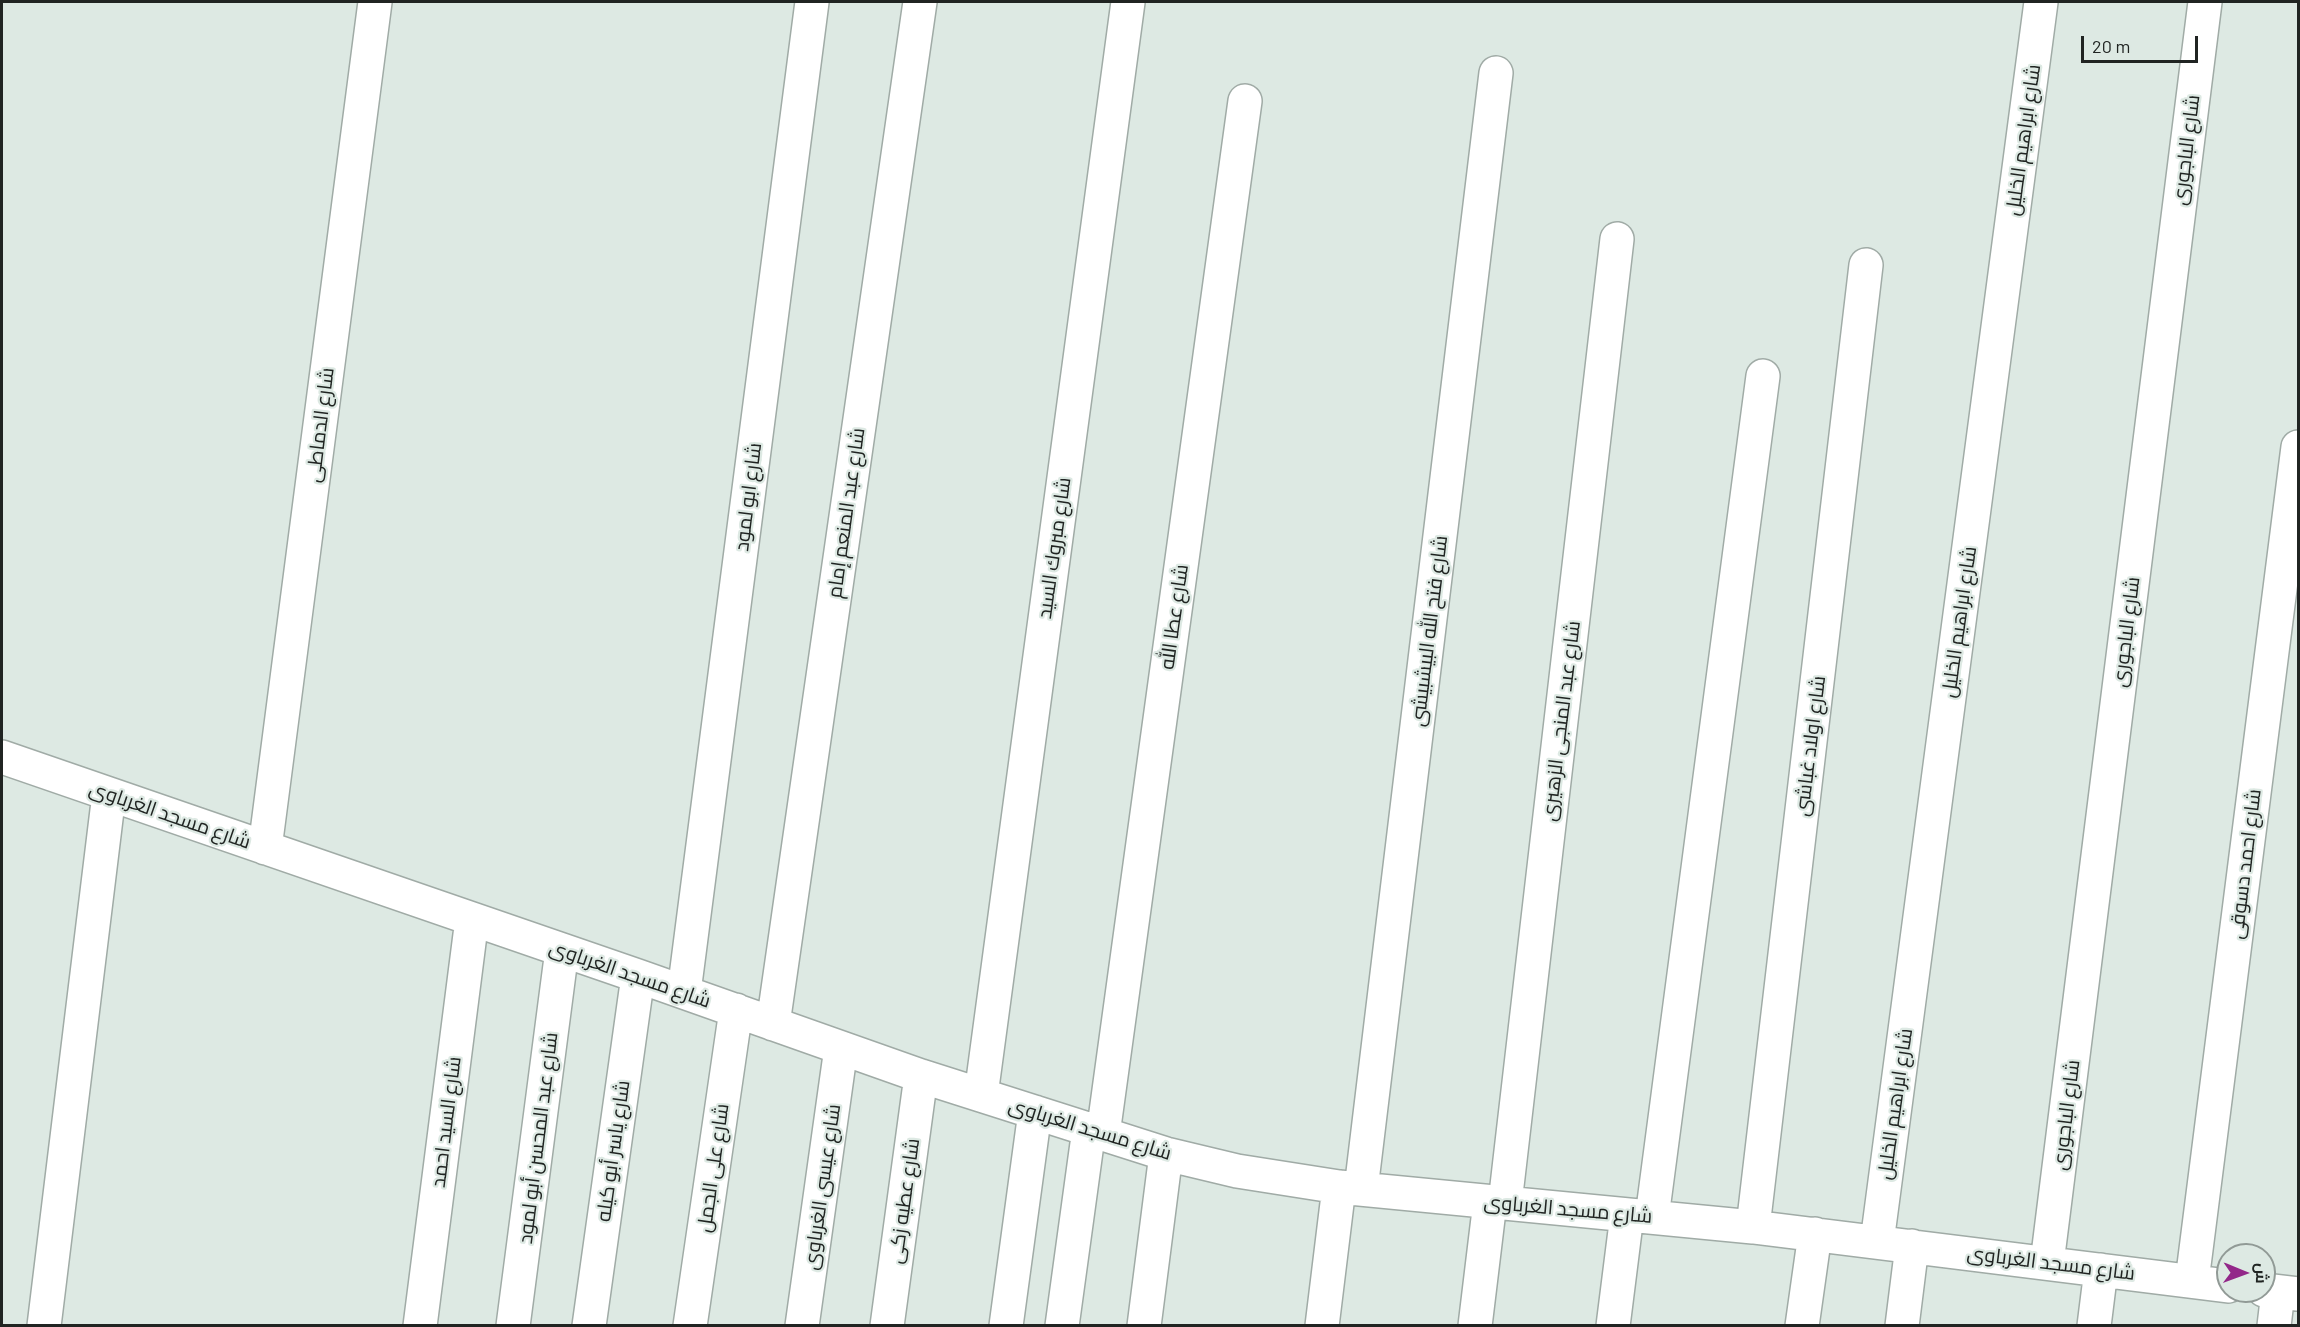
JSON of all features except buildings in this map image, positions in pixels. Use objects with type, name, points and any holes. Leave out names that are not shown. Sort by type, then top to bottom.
[{"type":"street","name":"شارع الدماطى","points":[[265,848],[375,2]]},
{"type":"street","name":"شارع ابو لمود","points":[[684,992],[812,2]]},
{"type":"street","name":"شارع عبد المنعم إمام","points":[[773,1024],[920,2]]},
{"type":"street","name":"شارع مبروك السيد","points":[[981,1095],[1128,2]]},
{"type":"street","name":"شارع ابراهيم الخليل","points":[[1877,1242],[2041,2]]},
{"type":"street","name":"شارع الباجورى","points":[[2047,1263],[2205,2]]},
{"type":"street","name":"شارع فتح الله البيشبيشى","points":[[1322,1326],[1350,1188],[1496,73]]},
{"type":"street","name":"شارع عطا الله","points":[[1062,1326],[1096,1132],[1245,101]]},
{"type":"street","name":"شارع عبد المنجى الزهيرى","points":[[1475,1326],[1498,1202],[1617,239]]},
{"type":"street","name":"شارع اولاد غباشى","points":[[1753,1227],[1866,265]]},
{"type":"street","points":[[1613,1326],[1639,1216],[1763,376]]},
{"type":"street","name":"شارع احمد دسوقى","points":[[2192,1281],[2298,447]]},
{"type":"street","name":"شارع مسجد الغرباوى","points":[[2,757],[921,1076],[1166,1154],[1237,1171],[1350,1188],[1753,1227],[2216,1284]]},
{"type":"street","points":[[44,1326],[109,794]]},
{"type":"street","name":"شارع السيد احمد","points":[[420,1326],[472,919]]},
{"type":"street","name":"شارع عبد المحسن أبو لمود","points":[[513,1326],[562,950]]},
{"type":"street","name":"شارع ياسر أبو كيله","points":[[589,1326],[638,976]]},
{"type":"street","name":"شارع على الجمل","points":[[690,1326],[736,1010]]},
{"type":"street","name":"شارع عيسى الغرباوى","points":[[802,1326],[841,1048]]},
{"type":"street","name":"شارع عطيه زكى","points":[[887,1326],[921,1076]]},
{"type":"street","points":[[1006,1326],[1035,1112]]},
{"type":"street","points":[[1144,1326],[1166,1154]]},
{"type":"street","points":[[1802,1326],[1815,1234]]},
{"type":"street","points":[[1902,1326],[1912,1246]]},
{"type":"street","points":[[2094,1326],[2101,1270]]},
{"type":"street","points":[[2274,1326],[2280,1292]]}]
